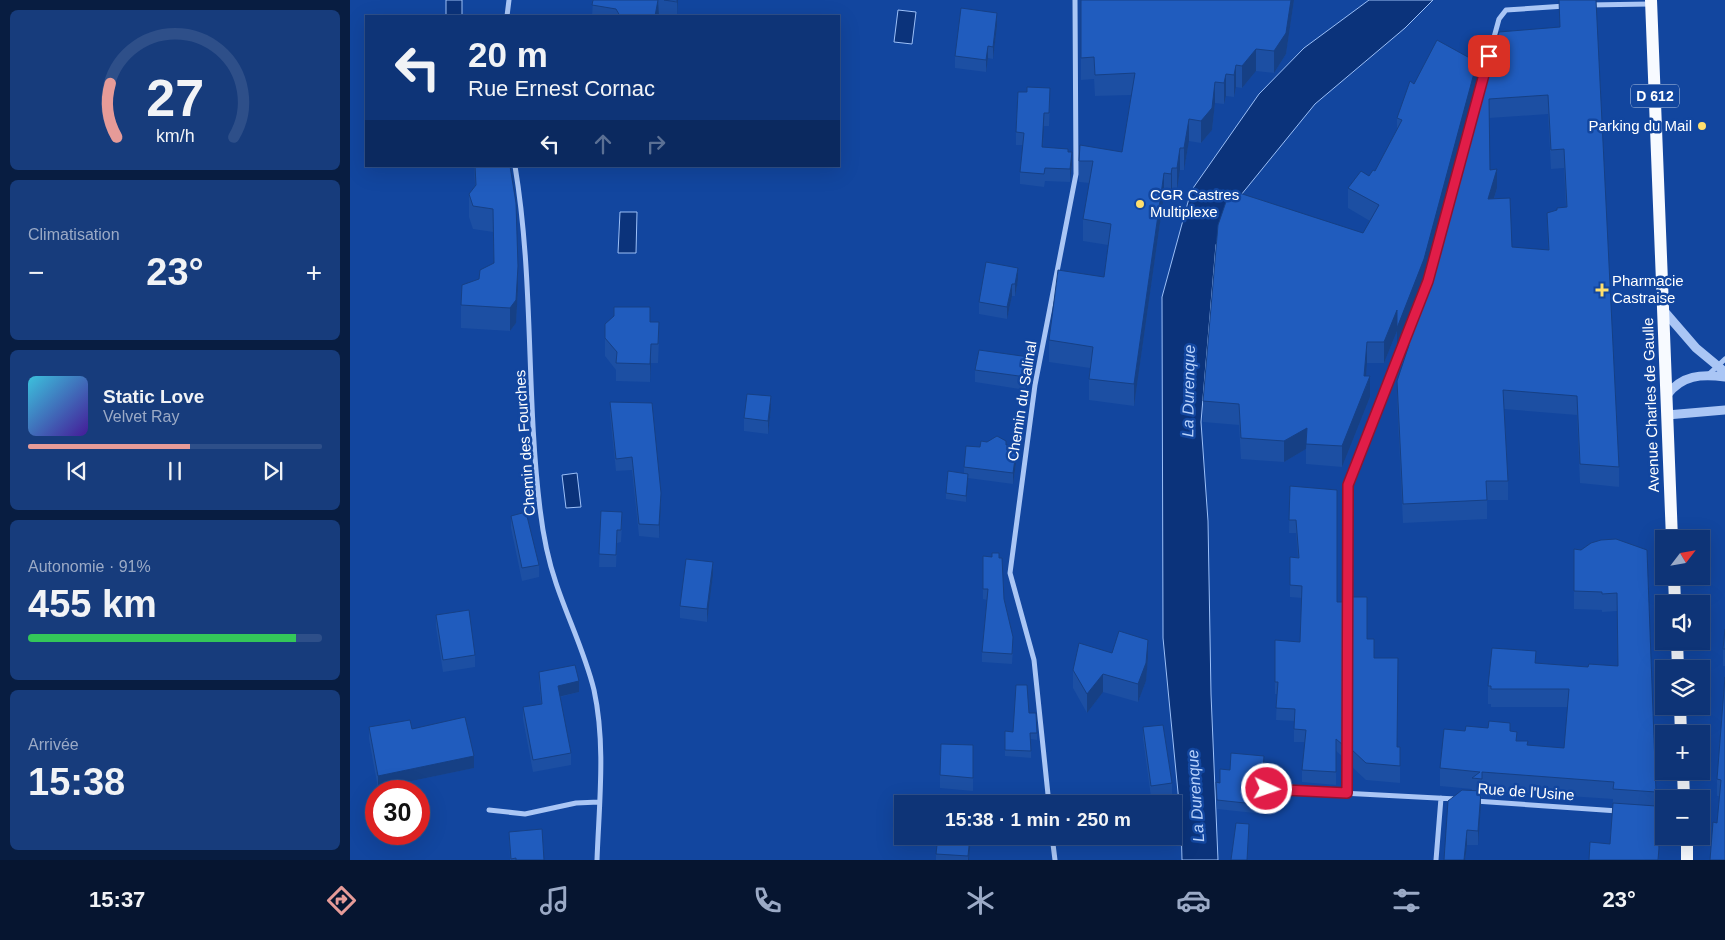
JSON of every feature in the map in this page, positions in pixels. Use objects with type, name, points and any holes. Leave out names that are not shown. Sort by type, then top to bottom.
[{"type":"main road","name":"Avenue Charles de Gaulle","points":[[1651,2],[1672,530]]},
{"type":"main road","points":[[1687,845],[1687,860]]},
{"type":"street","points":[[508,15],[509,0]]},
{"type":"street","name":"Chemin du Salinal","points":[[1048,795],[1034,660],[1010,573],[1035,385],[1076,174],[1075,0]]},
{"type":"street","points":[[1586,5],[1651,2]]},
{"type":"street","points":[[1481,84],[1501,14],[1512,8],[1568,6]]},
{"type":"street","name":"Chemin des Fourches","points":[[515,167],[527,272],[534,440],[540,511],[556,582],[594,690],[599,728],[600,802],[597,860]]},
{"type":"street","points":[[1664,311],[1691,343],[1721,369]]},
{"type":"street","points":[[1347,793],[1348,485],[1405,341]]},
{"type":"street","points":[[1708,375],[1721,369],[1725,359]]},
{"type":"street","points":[[1667,395],[1676,384],[1687,378],[1708,375],[1725,376]]},
{"type":"street","points":[[1667,415],[1725,410]]},
{"type":"street","name":"Rue de l'Usine","points":[[1267,789],[1460,799]]},
{"type":"street","points":[[1436,860],[1440,798]]},
{"type":"street","name":"Rue de l'Usine","points":[[1470,800],[1625,812]]},
{"type":"street","points":[[489,810],[525,814],[576,803],[600,802]]},
{"type":"street","points":[[1644,814],[1655,815]]},
{"type":"street","points":[[1053,845],[1055,860]]},
{"type":"water","points":[[446,0],[462,0],[462,15],[446,15]]},
{"type":"water","name":"La Durenque","points":[[1369,0],[1433,0],[1405,28],[1315,104],[1228,211],[1216,245],[1201,422],[1208,521],[1211,694],[1218,860],[1182,860],[1182,795],[1178,795],[1163,638],[1162,297],[1191,191],[1259,94],[1304,48]]},
{"type":"water","points":[[898,10],[916,12],[912,44],[894,42]]},
{"type":"water","points":[[620,212],[637,212],[636,253],[618,253]]},
{"type":"water","points":[[577,473],[581,507],[566,508],[562,475]]},
{"type":"building","points":[[593,0],[658,0],[655,15],[619,15],[616,9],[592,5]]},
{"type":"building","name":"CGR Castres Multiplexe","points":[[1081,0],[1291,0],[1286,33],[1274,51],[1256,49],[1242,66],[1236,65],[1234,75],[1226,74],[1224,83],[1215,82],[1212,108],[1201,121],[1189,119],[1184,148],[1180,148],[1177,168],[1172,168],[1171,174],[1164,173],[1134,384],[1089,379],[1093,347],[1049,340],[1058,270],[1104,277],[1111,224],[1083,219],[1093,161],[1079,161],[1080,145],[1122,152],[1135,73],[1095,75],[1094,57],[1081,58]]},
{"type":"building","points":[[1559,0],[1596,0],[1619,467],[1580,464],[1577,396],[1503,390],[1508,481],[1486,481],[1487,500],[1403,504],[1397,381],[1409,345],[1400,344],[1432,263],[1485,68],[1488,69],[1499,32],[1560,27]],"holes":[[[1548,95],[1551,150],[1564,149],[1567,207],[1557,208],[1557,210],[1547,213],[1549,250],[1512,247],[1510,198],[1488,199],[1497,169],[1490,170],[1489,99]]]},
{"type":"building","points":[[961,8],[997,13],[993,47],[988,46],[986,60],[955,56]]},
{"type":"building","points":[[1437,40],[1477,62],[1424,259],[1397,328],[1397,310],[1384,342],[1367,342],[1364,376],[1370,376],[1342,446],[1306,444],[1307,428],[1284,441],[1241,438],[1239,404],[1203,401],[1218,225],[1230,190],[1363,233],[1379,205],[1348,188],[1361,171],[1369,176],[1373,170],[1375,171],[1402,120],[1397,118],[1410,81],[1414,84]]},
{"type":"building","points":[[1027,87],[1050,88],[1049,113],[1044,113],[1042,147],[1068,149],[1068,152],[1072,152],[1070,169],[1045,168],[1044,174],[1020,172],[1024,133],[1016,132],[1018,92],[1027,92]]},
{"type":"building","points":[[475,167],[510,167],[516,203],[518,266],[516,300],[510,308],[461,305],[462,285],[479,279],[480,270],[494,263],[493,209],[473,206],[469,194],[476,185]]},
{"type":"building","points":[[986,262],[1018,268],[1007,307],[979,302]]},
{"type":"building","points":[[614,307],[650,307],[650,322],[659,322],[658,344],[651,344],[650,364],[616,363],[617,352],[605,338],[605,324],[614,316]]},
{"type":"building","points":[[979,350],[1029,357],[1026,377],[975,370]]},
{"type":"building","points":[[747,394],[771,396],[768,421],[744,418]]},
{"type":"building","points":[[610,402],[652,403],[661,493],[659,525],[639,524],[632,457],[616,459]]},
{"type":"building","points":[[997,436],[1006,441],[1006,445],[1012,446],[1011,451],[1016,452],[1013,473],[964,467],[966,446],[980,447],[981,441],[987,442]]},
{"type":"building","points":[[948,471],[968,474],[966,496],[946,493]]},
{"type":"building","points":[[1290,486],[1337,490],[1337,602],[1343,602],[1343,745],[1336,739],[1336,772],[1302,770],[1306,730],[1294,729],[1295,709],[1276,708],[1278,682],[1275,682],[1275,640],[1300,642],[1302,586],[1290,585],[1290,557],[1299,558],[1296,520],[1289,520]]},
{"type":"building","points":[[601,511],[622,512],[621,530],[617,530],[616,555],[599,554]]},
{"type":"building","points":[[526,512],[539,565],[522,568],[511,516]]},
{"type":"building","points":[[1616,539],[1647,550],[1655,792],[1613,789],[1614,782],[1482,772],[1482,779],[1472,778],[1480,772],[1440,768],[1444,729],[1465,731],[1466,726],[1488,728],[1489,721],[1510,723],[1510,731],[1517,732],[1516,741],[1528,741],[1527,745],[1564,748],[1569,689],[1491,689],[1491,686],[1488,686],[1492,648],[1536,651],[1535,663],[1588,667],[1589,664],[1618,666],[1617,593],[1602,594],[1602,592],[1574,591],[1574,549],[1581,550],[1591,543]]},
{"type":"building","points":[[992,553],[999,553],[999,558],[1002,558],[1004,599],[1013,637],[1012,654],[982,652],[988,589],[983,589],[983,556],[992,557]]},
{"type":"building","points":[[686,559],[713,562],[707,609],[680,606]]},
{"type":"building","points":[[1352,597],[1367,597],[1367,639],[1374,639],[1374,658],[1398,658],[1397,747],[1400,747],[1400,766],[1366,763],[1351,749]]},
{"type":"building","points":[[469,610],[475,655],[443,660],[436,615]]},
{"type":"building","points":[[1725,629],[1725,649],[1723,649]]},
{"type":"building","points":[[1119,631],[1148,640],[1146,663],[1138,684],[1103,674],[1087,694],[1073,670],[1079,643],[1112,653]]},
{"type":"building","points":[[575,665],[579,681],[558,686],[571,753],[533,760],[523,707],[542,704],[539,672]]},
{"type":"building","points":[[1725,677],[1725,860],[1710,860],[1713,822],[1717,823],[1721,780],[1717,779]]},
{"type":"building","points":[[1016,685],[1027,685],[1029,713],[1036,713],[1037,733],[1030,733],[1031,751],[1005,750],[1005,731],[1013,732]]},
{"type":"building","points":[[465,717],[474,756],[378,776],[369,727],[410,720],[412,729]]},
{"type":"building","points":[[1163,725],[1172,783],[1151,786],[1143,727]]},
{"type":"building","points":[[941,744],[973,745],[973,778],[940,775]]},
{"type":"building","points":[[1231,753],[1264,756],[1262,786],[1266,786],[1264,805],[1217,800],[1216,782],[1220,783],[1220,769],[1230,770]]},
{"type":"building","points":[[1462,790],[1481,791],[1478,831],[1467,830],[1464,860],[1444,860],[1448,801]]},
{"type":"building","points":[[1613,803],[1655,806],[1655,845],[1659,845],[1658,860],[1589,860],[1590,842],[1610,844]]},
{"type":"building","points":[[1236,823],[1249,824],[1247,860],[1231,860]]},
{"type":"building","points":[[542,829],[544,860],[511,859],[509,832]]},
{"type":"building","points":[[937,845],[969,845],[968,856],[936,854]]},
{"type":"place","name":"Parking du Mail","points":[[1702,126]]},
{"type":"place","name":"CGR Castres Multiplexe","points":[[1140,204]]},
{"type":"place","name":"Pharmacie Castraise","points":[[1602,290]]},
{"type":"route","points":[[1267,789],[1347,793],[1348,485],[1428,281],[1489,56]]}]
